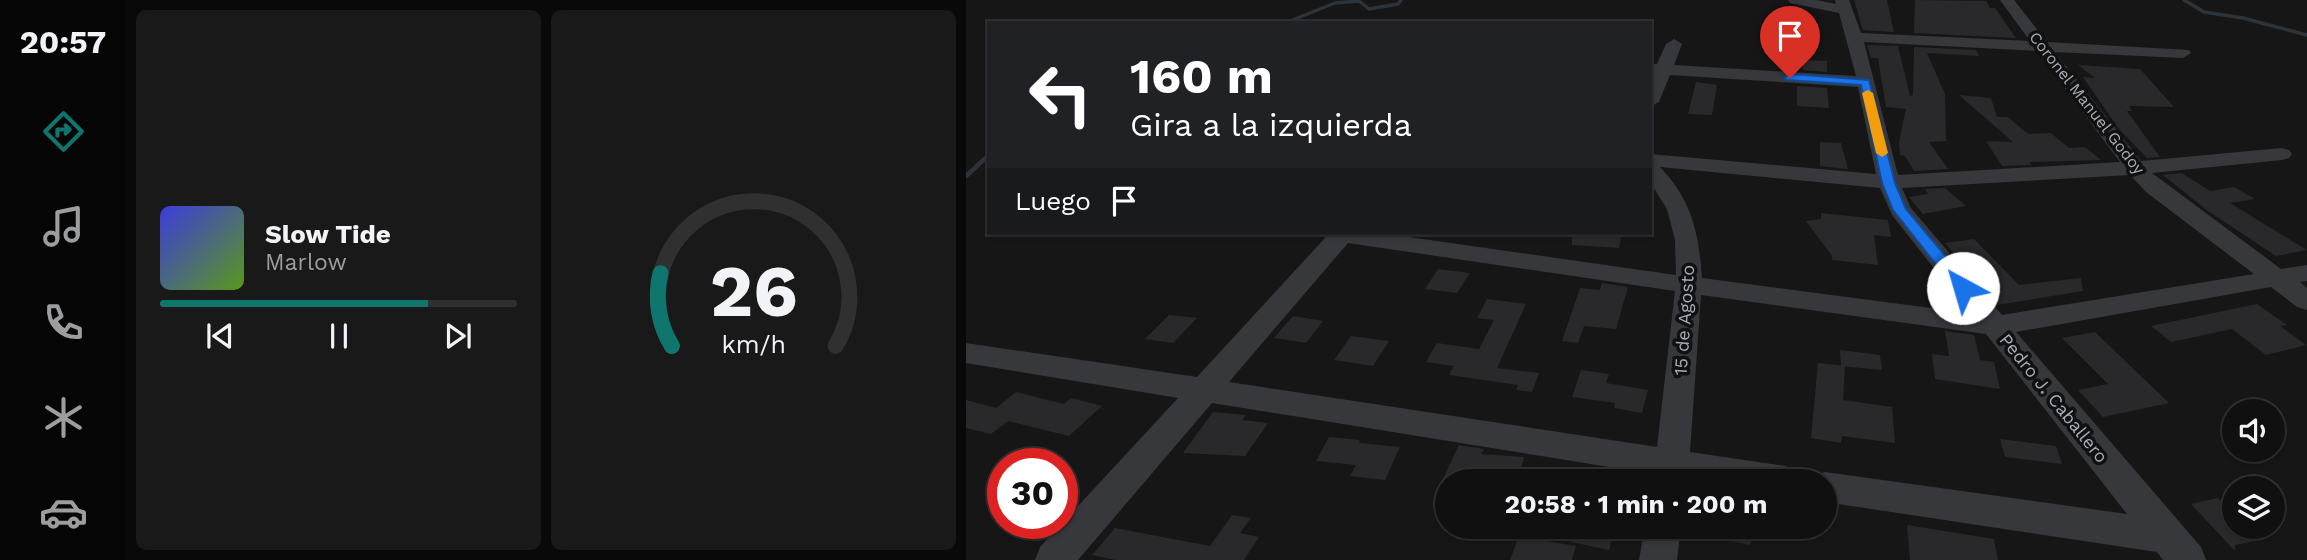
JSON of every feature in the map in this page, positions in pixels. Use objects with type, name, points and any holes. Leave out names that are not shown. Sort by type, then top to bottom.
[{"type":"street","points":[[1795,0],[1844,5]]},
{"type":"street","name":"Coronel Manuel Godoy","points":[[2007,0],[2135,168],[2154,187],[2307,301]]},
{"type":"street","name":"Pedro J. Caballero","points":[[1844,5],[1855,37],[1889,183],[1900,210],[2178,548]]},
{"type":"street","points":[[1855,37],[2183,53]]},
{"type":"street","points":[[1652,93],[1657,69],[1674,44]]},
{"type":"street","points":[[1657,69],[1865,82]]},
{"type":"street","points":[[1652,160],[1889,183],[2135,168],[2282,154]]},
{"type":"street","name":"15 de Agosto","points":[[1652,171],[1667,187],[1679,209],[1687,240],[1689,285],[1671,469]]},
{"type":"street","points":[[1054,560],[1337,235]]},
{"type":"street","points":[[1352,235],[1689,285],[1995,326],[2307,273]]},
{"type":"street","points":[[966,352],[1203,390],[1648,469]]},
{"type":"street","points":[[1837,489],[2178,548]]},
{"type":"street","points":[[1658,560],[1661,539]]},
{"type":"building","points":[[1854,0],[1887,0],[1894,32],[1863,30]]},
{"type":"building","points":[[1915,0],[1986,1],[1990,8],[1995,8],[2016,38],[1914,33]]},
{"type":"building","points":[[1867,45],[1898,46],[1910,96],[1913,95],[1914,47],[1976,50],[1979,56],[1927,53],[1945,94],[1946,141],[1929,142],[1948,169],[1914,171],[1905,156],[1900,155],[1899,142],[1906,109],[1886,107],[1878,58],[1871,58]]},
{"type":"building","points":[[1802,60],[1827,61],[1827,72],[1803,70]]},
{"type":"building","points":[[2078,65],[2140,69],[2174,107],[2129,106],[2132,111],[2127,111],[2160,157],[2147,158],[2119,129],[2083,77],[2095,78]]},
{"type":"building","points":[[1696,82],[1717,85],[1712,115],[1688,114]]},
{"type":"building","points":[[1797,86],[1827,88],[1829,108],[1797,106]]},
{"type":"building","points":[[1959,95],[1991,98],[1997,117],[2008,117],[2028,134],[2051,133],[2069,148],[2085,147],[2101,160],[2029,162],[2031,165],[2002,166],[1986,141],[2013,142]]},
{"type":"building","points":[[1820,142],[1841,143],[1848,169],[1820,166]]},
{"type":"building","points":[[2182,173],[2210,191],[2234,187],[2255,199],[2230,203],[2307,250],[2276,256],[2208,211],[2163,175]]},
{"type":"building","points":[[1945,188],[1966,206],[1923,214],[1909,197],[1928,194],[1925,189]]},
{"type":"building","points":[[1821,213],[1888,220],[1891,237],[1874,235],[1878,265],[1832,260],[1832,256],[1806,221],[1821,219]]},
{"type":"building","points":[[1572,235],[1622,235],[1619,248],[1572,245]]},
{"type":"building","points":[[1974,239],[2019,285],[2081,278],[2083,291],[1997,305],[1945,243]]},
{"type":"building","points":[[1438,269],[1470,273],[1457,293],[1425,289]]},
{"type":"building","points":[[1602,283],[1628,287],[1616,329],[1584,326],[1578,343],[1562,341],[1580,288],[1600,290]]},
{"type":"building","points":[[1487,299],[1526,304],[1497,368],[1539,373],[1532,392],[1516,390],[1518,385],[1449,375],[1454,366],[1426,362],[1437,343],[1479,349],[1494,320],[1477,318]]},
{"type":"building","points":[[2257,304],[2287,325],[2280,326],[2306,345],[2266,355],[2232,329],[2171,342],[2151,326]]},
{"type":"building","points":[[1169,315],[1197,318],[1173,343],[1145,339]]},
{"type":"building","points":[[1293,316],[1323,321],[1306,343],[1274,338]]},
{"type":"building","points":[[1945,331],[1974,335],[1980,360],[1994,362],[2000,389],[1935,379],[1932,354],[1949,356]]},
{"type":"building","points":[[2095,332],[2169,403],[2103,417],[2078,390],[2108,384],[2062,338]]},
{"type":"building","points":[[1351,336],[1389,341],[1373,366],[1334,360]]},
{"type":"building","points":[[1840,350],[1880,355],[1882,370],[1841,366]]},
{"type":"building","points":[[1818,363],[1845,366],[1843,400],[1892,407],[1895,443],[1842,436],[1841,443],[1811,438]]},
{"type":"building","points":[[1581,370],[1609,374],[1606,383],[1648,390],[1642,413],[1614,408],[1615,403],[1572,397]]},
{"type":"building","points":[[1016,392],[1064,404],[1071,398],[1102,406],[1069,436],[1008,421],[991,434],[966,428],[966,400],[996,408]]},
{"type":"building","points":[[1213,412],[1246,415],[1242,420],[1268,423],[1245,456],[1183,453]]},
{"type":"building","points":[[1329,437],[1400,447],[1385,480],[1350,476],[1356,465],[1316,461]]},
{"type":"building","points":[[2000,439],[2056,446],[2062,464],[2005,457]]},
{"type":"building","points":[[1459,445],[1484,449],[1481,454],[1524,457],[1521,469],[1448,469]]},
{"type":"building","points":[[2218,498],[2222,502],[2222,537],[2191,504]]},
{"type":"building","points":[[1232,515],[1251,518],[1240,533],[1259,537],[1244,560],[1116,560],[1092,555],[1115,528],[1210,546]]},
{"type":"building","points":[[1907,525],[1994,539],[1998,560],[1910,560]]},
{"type":"building","points":[[1518,539],[1536,539],[1576,546],[1572,560],[1510,560]]},
{"type":"building","points":[[1572,539],[1612,539],[1609,550],[1571,542]]},
{"type":"building","points":[[1724,539],[1751,539],[1750,545]]},
{"type":"building","points":[[2224,539],[2259,540],[2235,545],[2235,551]]},
{"type":"waterway","points":[[1290,21],[1335,3],[1359,1],[1369,9],[1398,4],[1401,0]]},
{"type":"waterway","points":[[2184,0],[2204,12],[2243,18],[2307,35]]},
{"type":"waterway","points":[[966,176],[987,157]]},
{"type":"slow traffic","points":[[1868,93],[1882,153]]},
{"type":"route","points":[[1790,78],[1865,82],[1889,183],[1900,210],[1963,288]]}]
